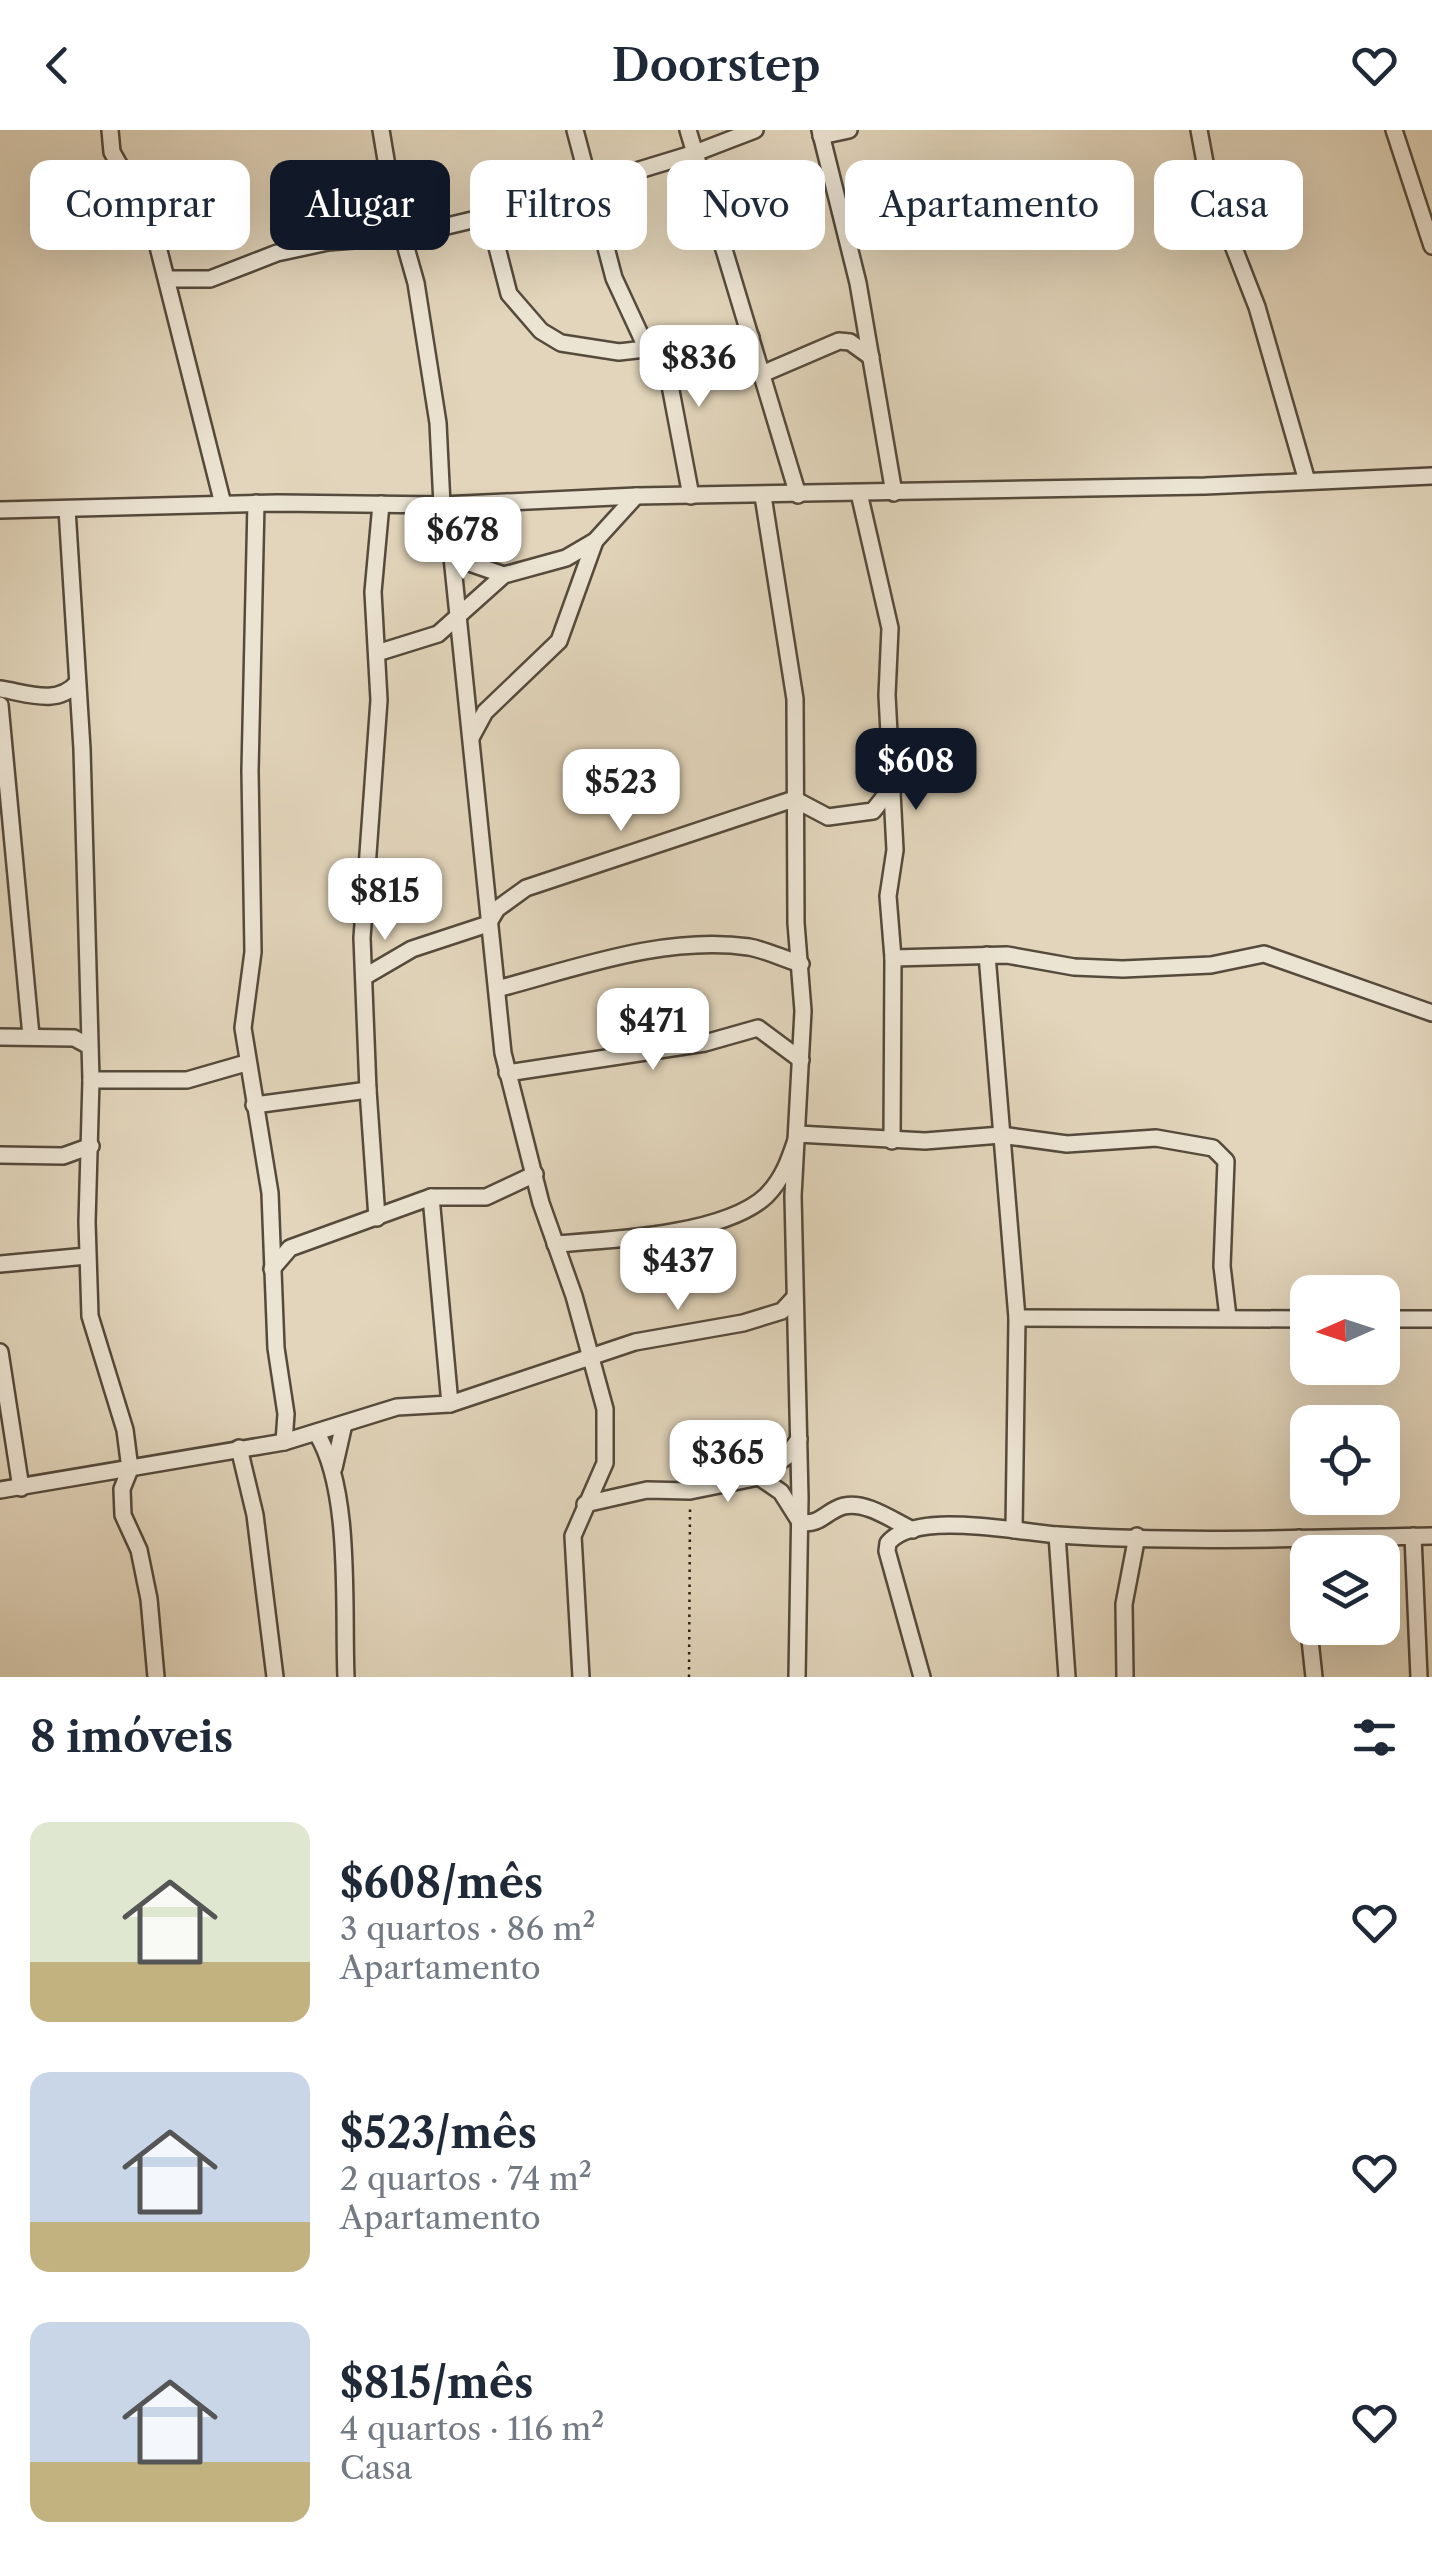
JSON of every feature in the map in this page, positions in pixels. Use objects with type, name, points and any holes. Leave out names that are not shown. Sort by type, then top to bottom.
[{"type":"street","points":[[110,130],[112,152],[152,223],[182,357],[194,378],[222,504]]},
{"type":"street","points":[[380,130],[385,160]]},
{"type":"street","points":[[688,130],[798,495]]},
{"type":"street","points":[[647,168],[755,130]]},
{"type":"street","points":[[849,130],[820,133],[858,282],[894,492]]},
{"type":"street","points":[[1200,130],[1209,184],[1256,307],[1307,481]]},
{"type":"street","points":[[1394,130],[1426,213],[1432,246]]},
{"type":"street","points":[[574,132],[584,160]]},
{"type":"street","points":[[167,279],[210,278],[291,250]]},
{"type":"street","points":[[408,250],[434,398],[442,505],[452,557],[488,924],[507,1074],[593,1360],[608,1440],[605,1462],[576,1521],[572,1549],[581,1677]]},
{"type":"street","points":[[498,250],[509,294],[541,331],[561,343],[602,352],[680,348],[751,337]]},
{"type":"street","points":[[605,250],[646,347],[669,380],[691,496]]},
{"type":"street","points":[[762,374],[838,341],[850,342],[871,356]]},
{"type":"street","points":[[0,510],[222,504],[442,505],[636,496],[764,496],[1432,476]]},
{"type":"street","points":[[860,493],[890,628],[887,695],[894,850],[888,896],[892,1141]]},
{"type":"street","points":[[377,652],[432,637],[457,622],[504,575],[566,558],[596,541],[636,496]]},
{"type":"street","points":[[764,496],[795,700],[802,1060],[793,1196],[794,1298],[788,1315],[799,1439],[797,1677]]},
{"type":"street","points":[[256,504],[250,771],[253,952],[243,1028],[270,1194],[272,1269],[286,1414],[284,1442]]},
{"type":"street","points":[[377,1218],[364,977],[370,784],[379,700],[373,592],[381,504]]},
{"type":"street","points":[[67,509],[91,1080],[87,1256],[90,1316],[119,1399],[130,1469],[122,1489],[123,1515],[139,1550],[150,1599],[156,1677]]},
{"type":"street","points":[[471,740],[485,712],[559,641],[596,541]]},
{"type":"street","points":[[452,557],[504,575]]},
{"type":"street","points":[[31,1036],[0,706],[8,690],[54,698],[66,694],[76,683]]},
{"type":"street","points":[[364,977],[412,949],[488,924],[498,909],[526,888],[794,800],[828,817],[872,811],[892,787]]},
{"type":"street","points":[[497,989],[632,953],[663,949],[746,946],[800,964]]},
{"type":"street","points":[[892,958],[987,955],[1123,969],[1212,965],[1264,954],[1432,1013]]},
{"type":"street","points":[[987,955],[1018,1318],[1014,1530]]},
{"type":"street","points":[[507,1074],[706,1043],[758,1028],[802,1060]]},
{"type":"street","points":[[0,1037],[74,1038],[90,1046]]},
{"type":"street","points":[[91,1080],[186,1080],[246,1063]]},
{"type":"street","points":[[254,1104],[368,1090]]},
{"type":"street","points":[[798,1134],[892,1141],[1001,1135],[1067,1144],[1156,1138],[1213,1148],[1221,1154],[1228,1182],[1222,1266],[1228,1317]]},
{"type":"street","points":[[555,1244],[616,1240],[708,1222],[745,1210],[764,1197],[784,1175],[798,1134]]},
{"type":"street","points":[[0,1155],[63,1156],[91,1146]]},
{"type":"street","points":[[272,1269],[290,1248],[431,1197],[486,1197],[534,1174]]},
{"type":"street","points":[[431,1197],[450,1404]]},
{"type":"street","points":[[0,1264],[87,1256]]},
{"type":"street","points":[[0,1490],[284,1442],[397,1407],[450,1404],[593,1360],[636,1342],[788,1315]]},
{"type":"street","points":[[1018,1318],[1290,1319]]},
{"type":"street","points":[[1400,1318],[1432,1319]]},
{"type":"street","points":[[0,1352],[22,1488]]},
{"type":"street","points":[[334,1472],[344,1424]]},
{"type":"street","points":[[317,1434],[334,1472],[341,1524],[346,1677]]},
{"type":"street","points":[[585,1504],[647,1490],[690,1491],[760,1477],[786,1457],[799,1439]]},
{"type":"street","points":[[239,1448],[255,1516],[275,1677]]},
{"type":"street","points":[[760,1477],[781,1492],[800,1522],[813,1524],[850,1506],[876,1512],[914,1530]]},
{"type":"street","points":[[922,1677],[888,1551],[892,1537],[955,1524],[1057,1535],[1290,1538]]},
{"type":"street","points":[[1057,1535],[1067,1677]]},
{"type":"street","points":[[1124,1676],[1124,1604],[1137,1536]]},
{"type":"street","points":[[1400,1536],[1432,1536]]},
{"type":"street","points":[[1412,1536],[1418,1677]]},
{"type":"street","points":[[1311,1645],[1314,1677]]},
{"type":"path","points":[[689,1677],[690,1491]]}]
